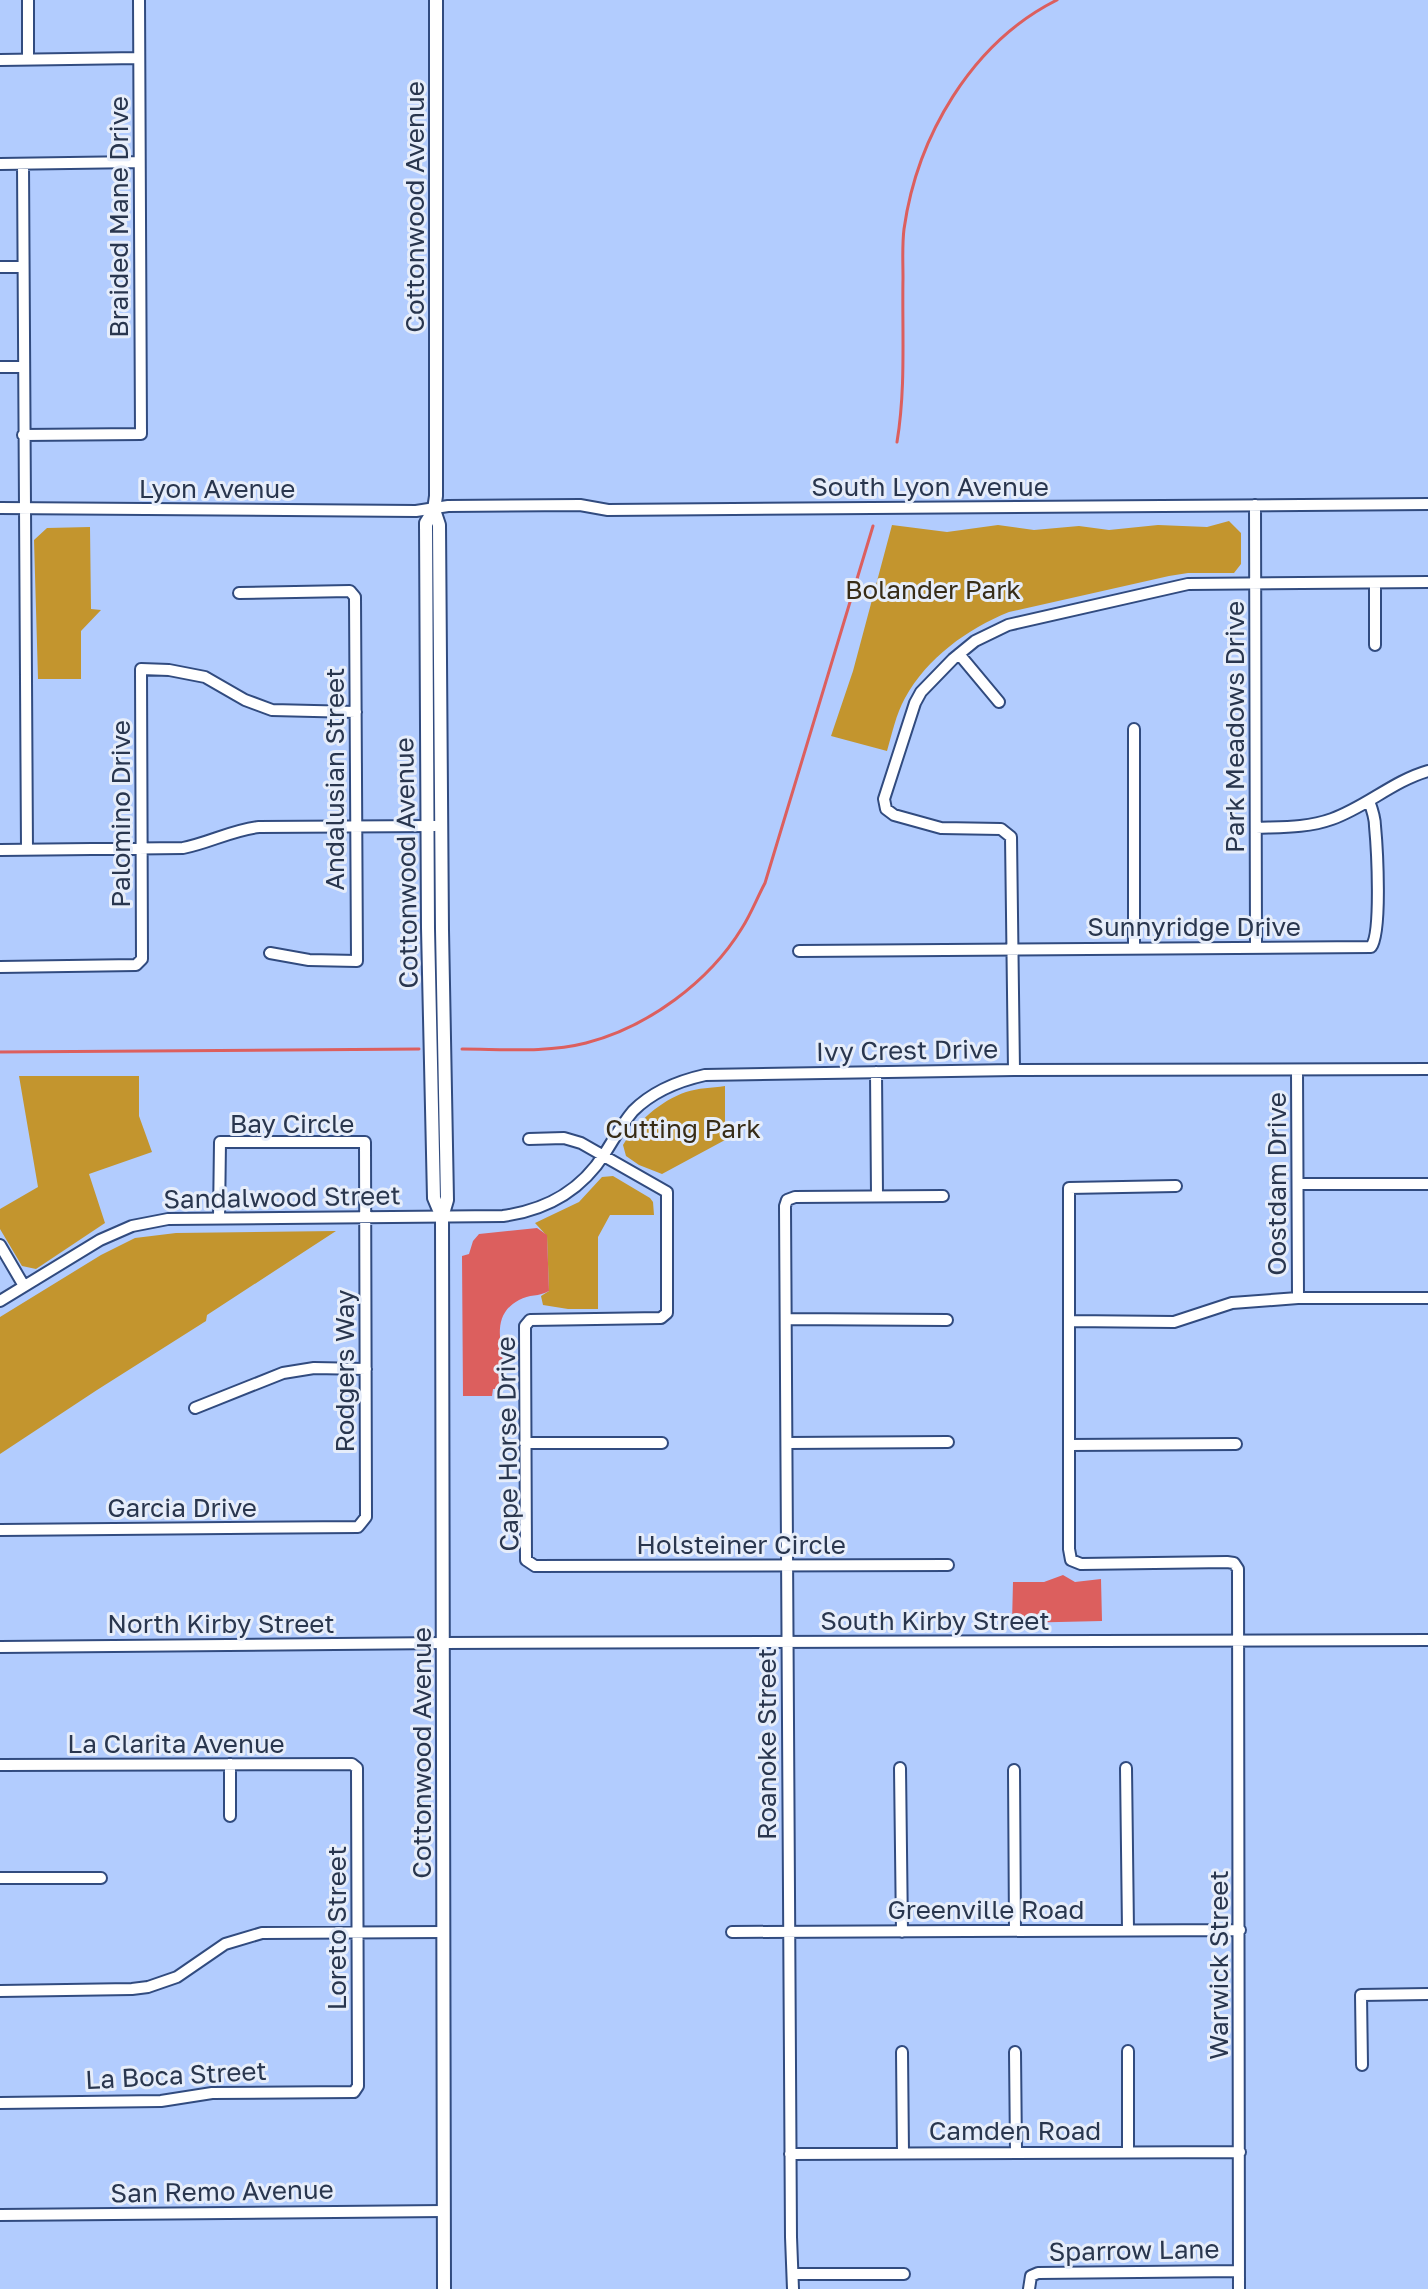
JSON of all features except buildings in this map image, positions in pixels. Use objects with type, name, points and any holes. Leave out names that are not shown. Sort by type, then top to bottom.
[{"type":"main road","name":"Cottonwood Avenue","points":[[436,0],[436,496],[434,510],[426,523],[427,826],[434,1198],[442,1217]]},
{"type":"main road","name":"Cottonwood Avenue","points":[[434,510],[439,525],[447,1200],[442,1217],[444,2289]]},
{"type":"street","points":[[28,0],[28,59]]},
{"type":"street","name":"Braided Mane Drive","points":[[23,435],[141,434],[139,0]]},
{"type":"street","points":[[0,60],[139,58]]},
{"type":"street","points":[[0,164],[139,162]]},
{"type":"street","points":[[23,164],[27,850]]},
{"type":"street","points":[[0,267],[23,267]]},
{"type":"street","points":[[0,367],[23,367]]},
{"type":"street","name":"South Lyon Avenue","points":[[434,510],[448,506],[580,505],[608,510],[1428,504]]},
{"type":"street","name":"Park Meadows Drive","points":[[1255,505],[1256,948]]},
{"type":"street","name":"Lyon Avenue","points":[[0,508],[434,510]]},
{"type":"street","points":[[1014,1070],[1013,843],[1009,834],[1001,829],[941,828],[894,815],[886,809],[884,799],[915,703],[941,669],[989,633],[1020,622],[1188,584],[1428,582]]},
{"type":"street","points":[[1375,584],[1375,645]]},
{"type":"street","name":"Andalusian Street","points":[[239,593],[350,591],[355,597],[357,961],[309,960],[270,953]]},
{"type":"street","points":[[959,654],[999,702]]},
{"type":"street","name":"Palomino Drive","points":[[0,967],[136,965],[142,959],[141,669],[169,670],[205,677],[245,700],[272,710],[356,712]]},
{"type":"street","points":[[1134,729],[1134,948]]},
{"type":"street","points":[[1256,828],[1331,820],[1404,780],[1428,771]]},
{"type":"street","name":"Sunnyridge Drive","points":[[799,951],[1367,948],[1374,944],[1376,935],[1377,888],[1375,823],[1369,801]]},
{"type":"street","points":[[0,850],[142,849],[197,845],[231,832],[259,827],[441,826]]},
{"type":"street","name":"Ivy Crest Drive","points":[[442,1217],[522,1214],[560,1199],[591,1174],[635,1109],[665,1088],[705,1075],[1014,1070],[1428,1069]]},
{"type":"street","name":"Oostdam Drive","points":[[1297,1070],[1298,1298]]},
{"type":"street","points":[[876,1072],[877,1196],[943,1196]]},
{"type":"street","points":[[529,1139],[573,1139],[604,1155]]},
{"type":"street","name":"Bay Circle","points":[[219,1218],[220,1142],[365,1142],[365,1217]]},
{"type":"street","name":"Cape Horse Drive","points":[[535,1566],[526,1560],[525,1326],[530,1320],[661,1318],[667,1313],[667,1192],[604,1155]]},
{"type":"street","points":[[1298,1184],[1428,1184]]},
{"type":"street","points":[[1176,1186],[1069,1188],[1069,1445],[1236,1444]]},
{"type":"street","name":"Roanoke Street","points":[[793,2289],[787,1200],[795,1197],[877,1196]]},
{"type":"street","name":"Rodgers Way","points":[[363,1523],[366,1517],[365,1217]]},
{"type":"street","name":"Sandalwood Street","points":[[0,1301],[100,1240],[132,1226],[168,1219],[442,1217]]},
{"type":"street","points":[[0,1245],[24,1286]]},
{"type":"street","points":[[1069,1321],[1174,1322],[1232,1303],[1298,1298],[1428,1298]]},
{"type":"street","points":[[786,1319],[947,1320]]},
{"type":"street","points":[[195,1408],[283,1373],[314,1368],[366,1369]]},
{"type":"street","points":[[787,1443],[948,1442]]},
{"type":"street","points":[[525,1443],[662,1443]]},
{"type":"street","name":"Warwick Street","points":[[1069,1445],[1071,1560],[1081,1564],[1234,1563],[1238,1569],[1239,2289]]},
{"type":"street","name":"Garcia Drive","points":[[0,1530],[358,1527],[363,1523]]},
{"type":"street","name":"Holsteiner Circle","points":[[535,1566],[948,1565]]},
{"type":"street","name":"South Kirby Street","points":[[443,1643],[1428,1640]]},
{"type":"street","name":"North Kirby Street","points":[[0,1647],[443,1643]]},
{"type":"street","points":[[230,1764],[230,1816]]},
{"type":"street","name":"La Clarita Avenue","points":[[0,1765],[352,1764]]},
{"type":"street","name":"Loreto Street","points":[[352,1764],[357,1768],[358,2086],[354,2092]]},
{"type":"street","points":[[900,1768],[902,1932]]},
{"type":"street","points":[[1126,1768],[1128,1930]]},
{"type":"street","points":[[1014,1770],[1015,1931]]},
{"type":"street","points":[[0,1878],[101,1878]]},
{"type":"street","name":"Greenville Road","points":[[732,1932],[1240,1930]]},
{"type":"street","points":[[0,1991],[148,1987],[177,1977],[225,1944],[249,1935],[276,1932],[443,1932]]},
{"type":"street","points":[[1362,2065],[1361,1995],[1428,1994]]},
{"type":"street","points":[[1128,2051],[1128,2152]]},
{"type":"street","points":[[902,2052],[903,2153]]},
{"type":"street","points":[[1015,2052],[1016,2152]]},
{"type":"street","name":"La Boca Street","points":[[0,2103],[161,2101],[212,2093],[354,2092]]},
{"type":"street","name":"Camden Road","points":[[790,2154],[1240,2152]]},
{"type":"street","name":"San Remo Avenue","points":[[0,2215],[444,2211]]},
{"type":"street","name":"Sparrow Lane","points":[[1029,2289],[1031,2276],[1038,2273],[1239,2271]]},
{"type":"street","points":[[793,2274],[904,2274]]},
{"type":"green space","name":"Bolander Park","points":[[1229,521],[1241,533],[1241,564],[1234,573],[1169,576],[1009,612],[963,636],[925,670],[902,704],[887,751],[831,736],[853,671],[892,525],[947,532],[998,525],[1034,530],[1079,526],[1109,530],[1158,525],[1207,527]]},
{"type":"green space","points":[[90,527],[91,609],[101,610],[81,631],[81,679],[38,679],[34,540],[47,528]]},
{"type":"green space","points":[[19,1076],[139,1076],[139,1116],[152,1152],[89,1174],[105,1223],[36,1269],[22,1266],[0,1229],[0,1209],[38,1187]]},
{"type":"green space","name":"Cutting Park","points":[[725,1086],[725,1140],[662,1174],[626,1156],[623,1145],[642,1120],[658,1107],[686,1092]]},
{"type":"green space","name":"Cutting Park","points":[[613,1176],[650,1198],[654,1215],[610,1215],[598,1237],[598,1309],[543,1305],[541,1296],[549,1291],[547,1236],[535,1223],[579,1202],[602,1177]]},
{"type":"green space","points":[[336,1231],[207,1315],[206,1321],[0,1454],[0,1317],[101,1255],[135,1238],[176,1233]]},
{"type":"shaded area","points":[[537,1228],[547,1235],[549,1291],[519,1300],[505,1312],[500,1327],[504,1388],[493,1389],[492,1396],[463,1396],[462,1256],[469,1254],[479,1234]]},
{"type":"shaded area","points":[[1063,1575],[1075,1582],[1101,1579],[1102,1621],[1012,1623],[1013,1582],[1044,1582]]},
{"type":"waterway","points":[[897,442],[903,381],[903,235],[921,160],[935,127],[974,67],[1026,18],[1057,0]]},
{"type":"waterway","points":[[462,1049],[556,1048],[609,1036],[675,1000],[728,948],[745,923],[765,883],[873,526]]},
{"type":"waterway","points":[[0,1052],[419,1049]]}]
